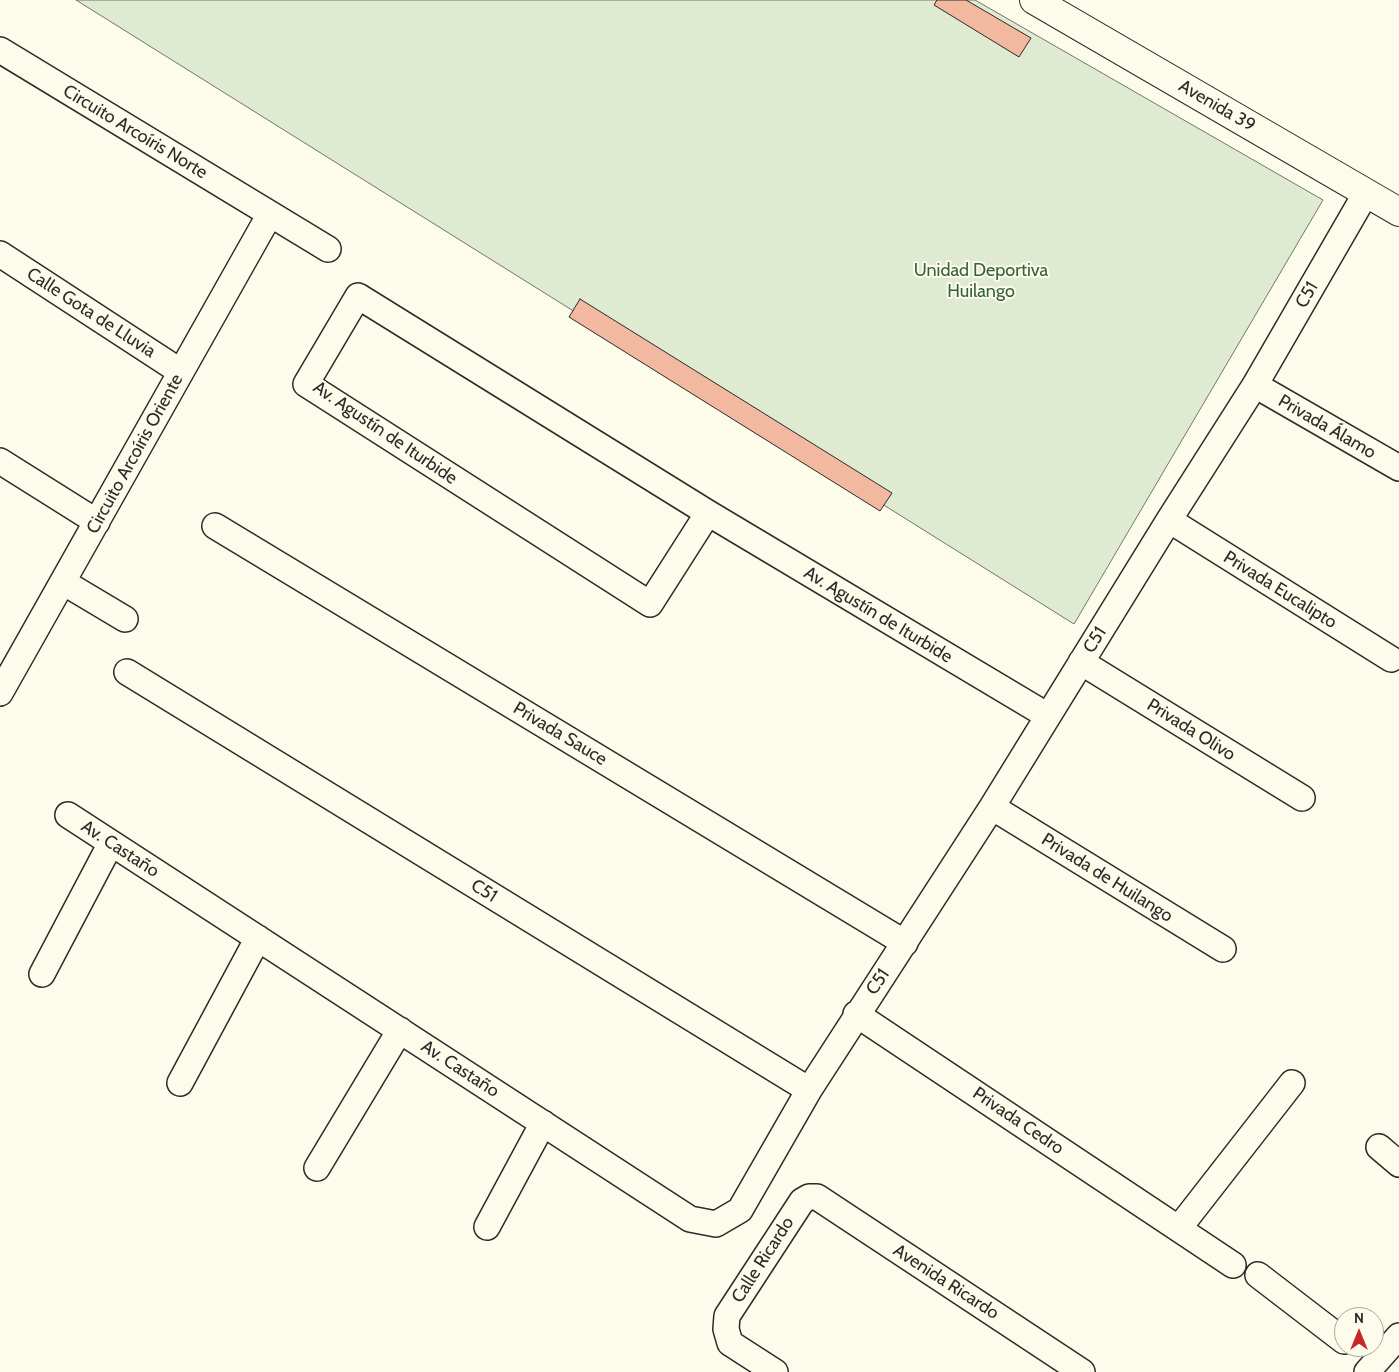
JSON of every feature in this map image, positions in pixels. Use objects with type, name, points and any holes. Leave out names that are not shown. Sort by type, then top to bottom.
[{"type":"street","name":"Avenida 39","points":[[1034,0],[1399,212]]},
{"type":"street","name":"Circuito Arcoíris Norte","points":[[0,50],[328,249]]},
{"type":"street","name":"C51","points":[[127,672],[809,1090],[856,1014],[905,943],[992,807],[1169,520],[1255,385],[1366,193]]},
{"type":"street","name":"Circuito Arcoíris Oriente","points":[[3,680],[63,582],[270,214]]},
{"type":"street","name":"Calle Gota de Lluvia","points":[[0,254],[181,372]]},
{"type":"street","name":"Av. Agustín de Iturbide","points":[[708,513],[650,604],[306,384],[358,296],[708,513],[1048,716]]},
{"type":"street","name":"Privada Álamo","points":[[1255,385],[1399,468]]},
{"type":"street","points":[[0,461],[97,522]]},
{"type":"street","name":"Privada Eucalipto","points":[[1169,520],[1391,659]]},
{"type":"street","name":"Privada Sauce","points":[[215,526],[905,943]]},
{"type":"street","points":[[63,582],[125,619]]},
{"type":"street","name":"Privada Olivo","points":[[1081,662],[1302,798]]},
{"type":"street","name":"Privada de Huilango","points":[[992,807],[1223,949]]},
{"type":"street","name":"Av. Castaño","points":[[68,815],[690,1219],[716,1224],[740,1210],[809,1090]]},
{"type":"street","points":[[42,974],[111,843]]},
{"type":"street","points":[[180,1083],[258,938]]},
{"type":"street","name":"Privada Cedro","points":[[856,1014],[1179,1228],[1233,1266]]},
{"type":"street","points":[[317,1168],[400,1030]]},
{"type":"street","points":[[1179,1228],[1292,1083]]},
{"type":"street","points":[[487,1227],[543,1123]]},
{"type":"street","points":[[1379,1147],[1399,1164]]},
{"type":"street","name":"Avenida Ricardo","points":[[810,1198],[817,1197],[1082,1372]]},
{"type":"street","name":"Calle Ricardo","points":[[775,1372],[730,1344],[726,1329],[727,1316],[802,1201],[810,1198]]},
{"type":"street","points":[[1258,1275],[1334,1332]]},
{"type":"street","points":[[1362,1357],[1375,1369],[1399,1336]]},
{"type":"green space","name":"Unidad Deportiva Huilango","points":[[76,0],[975,0],[1323,200],[1074,624]]},
{"type":"building","points":[[937,0],[966,0],[1031,38],[1019,57],[934,5]]},
{"type":"building","points":[[580,299],[892,493],[880,511],[569,317]]}]
